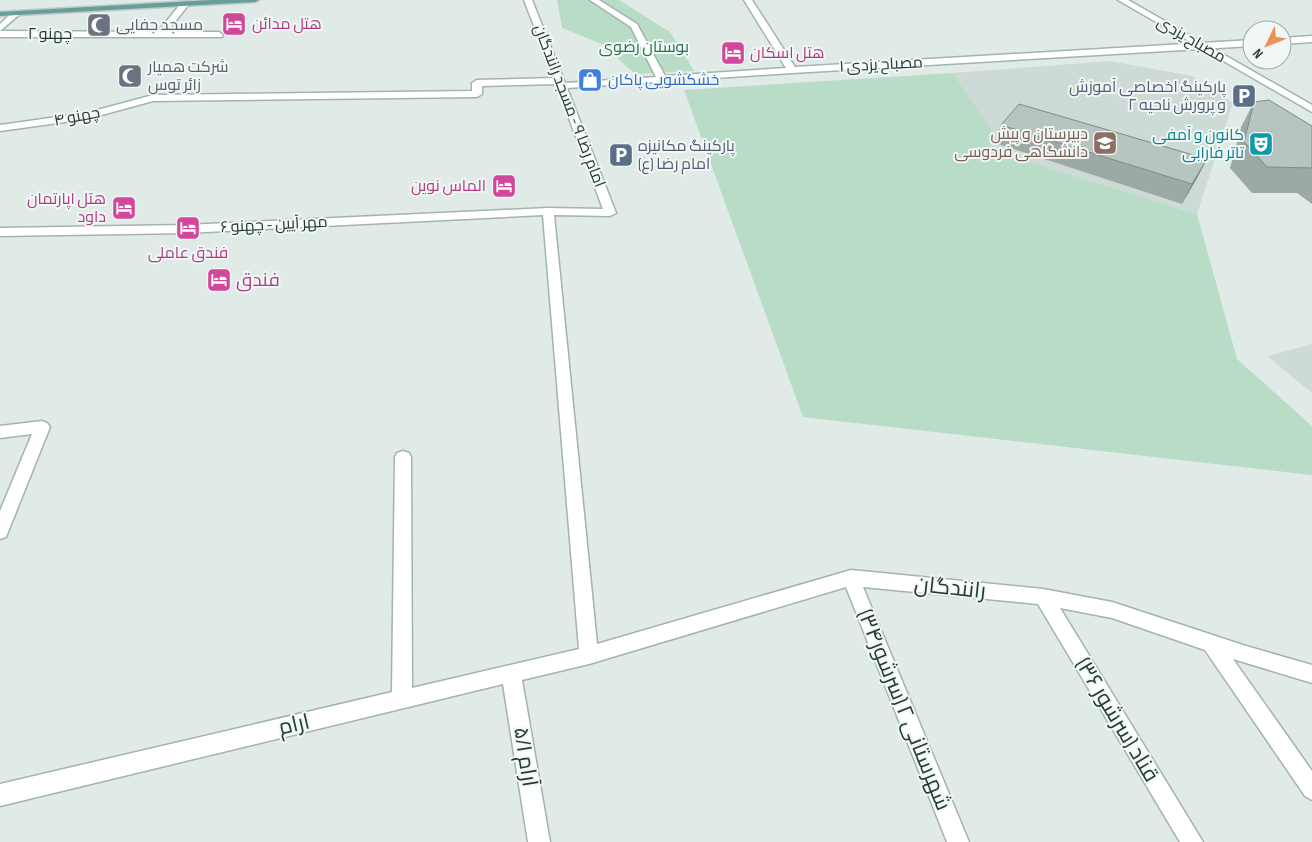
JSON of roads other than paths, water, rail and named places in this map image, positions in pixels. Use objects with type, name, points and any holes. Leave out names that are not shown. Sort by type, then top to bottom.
[{"type":"main road","points":[[0,14],[255,0]]},
{"type":"street","name":"امام رضا ۹ - مسجد رانندگان","points":[[528,0],[610,213]]},
{"type":"street","points":[[594,0],[634,26],[662,79]]},
{"type":"street","points":[[748,0],[792,70]]},
{"type":"street","name":"مصباح یزدی","points":[[1122,0],[1312,110]]},
{"type":"street","points":[[161,34],[185,4]]},
{"type":"street","points":[[0,28],[18,13]]},
{"type":"street","name":"چهنو ۲","points":[[0,34],[219,35]]},
{"type":"street","points":[[1292,40],[1312,39]]},
{"type":"street","name":"مصباح یزدی ۱","points":[[559,83],[662,79],[1242,44]]},
{"type":"street","name":"چهنو ۴","points":[[0,128],[87,116],[154,98],[477,94],[477,84],[559,83]]},
{"type":"street","points":[[548,211],[589,655]]},
{"type":"street","name":"مهر آیین - چهنو ۶","points":[[0,232],[186,229],[548,211],[610,213]]},
{"type":"street","points":[[0,432],[42,427],[0,532]]},
{"type":"street","points":[[402,699],[403,457]]},
{"type":"street","name":"رانندگان","points":[[589,655],[851,578],[1043,597],[1112,610],[1312,674]]},
{"type":"street","name":"شهرستانی ۲ (سرشور۳۴)","points":[[851,578],[958,842]]},
{"type":"street","name":"قناد (سرشور ۳۶)","points":[[1043,597],[1192,842]]},
{"type":"street","points":[[1211,643],[1312,789]]},
{"type":"street","name":"ارام","points":[[0,795],[589,655]]},
{"type":"street","name":"آرام ۵/۱","points":[[511,673],[539,842]]},
{"type":"place","name":"هتل مدائن","points":[[234,24]]},
{"type":"place","name":"مسجد جفایی","points":[[99,25]]},
{"type":"place","name":"هتل اسکان","points":[[733,53]]},
{"type":"place","name":"شرکت همیار زائر توس","points":[[130,76]]},
{"type":"place","name":"خشکشویی پاکان","points":[[590,80]]},
{"type":"place","name":"پارکینگ اخصاصی آموزش و پرورش ناحیه ۲","points":[[1244,96]]},
{"type":"place","name":"دبیرستان و پیش دانشگاهی فردوسی","points":[[1105,143]]},
{"type":"place","name":"کانون و آمفی تاتر فارابی","points":[[1261,144]]},
{"type":"place","name":"پارکینگ مکانیزه امام رضا (ع)","points":[[621,155]]},
{"type":"place","name":"الماس نوين","points":[[504,186]]},
{"type":"place","name":"هتل اپارتمان داود","points":[[124,208]]},
{"type":"place","name":"فندق عاملى","points":[[188,228]]},
{"type":"place","name":"فندق","points":[[219,280]]},
{"type":"park label","name":"بوستان رضوی","points":[[644,47]]}]
